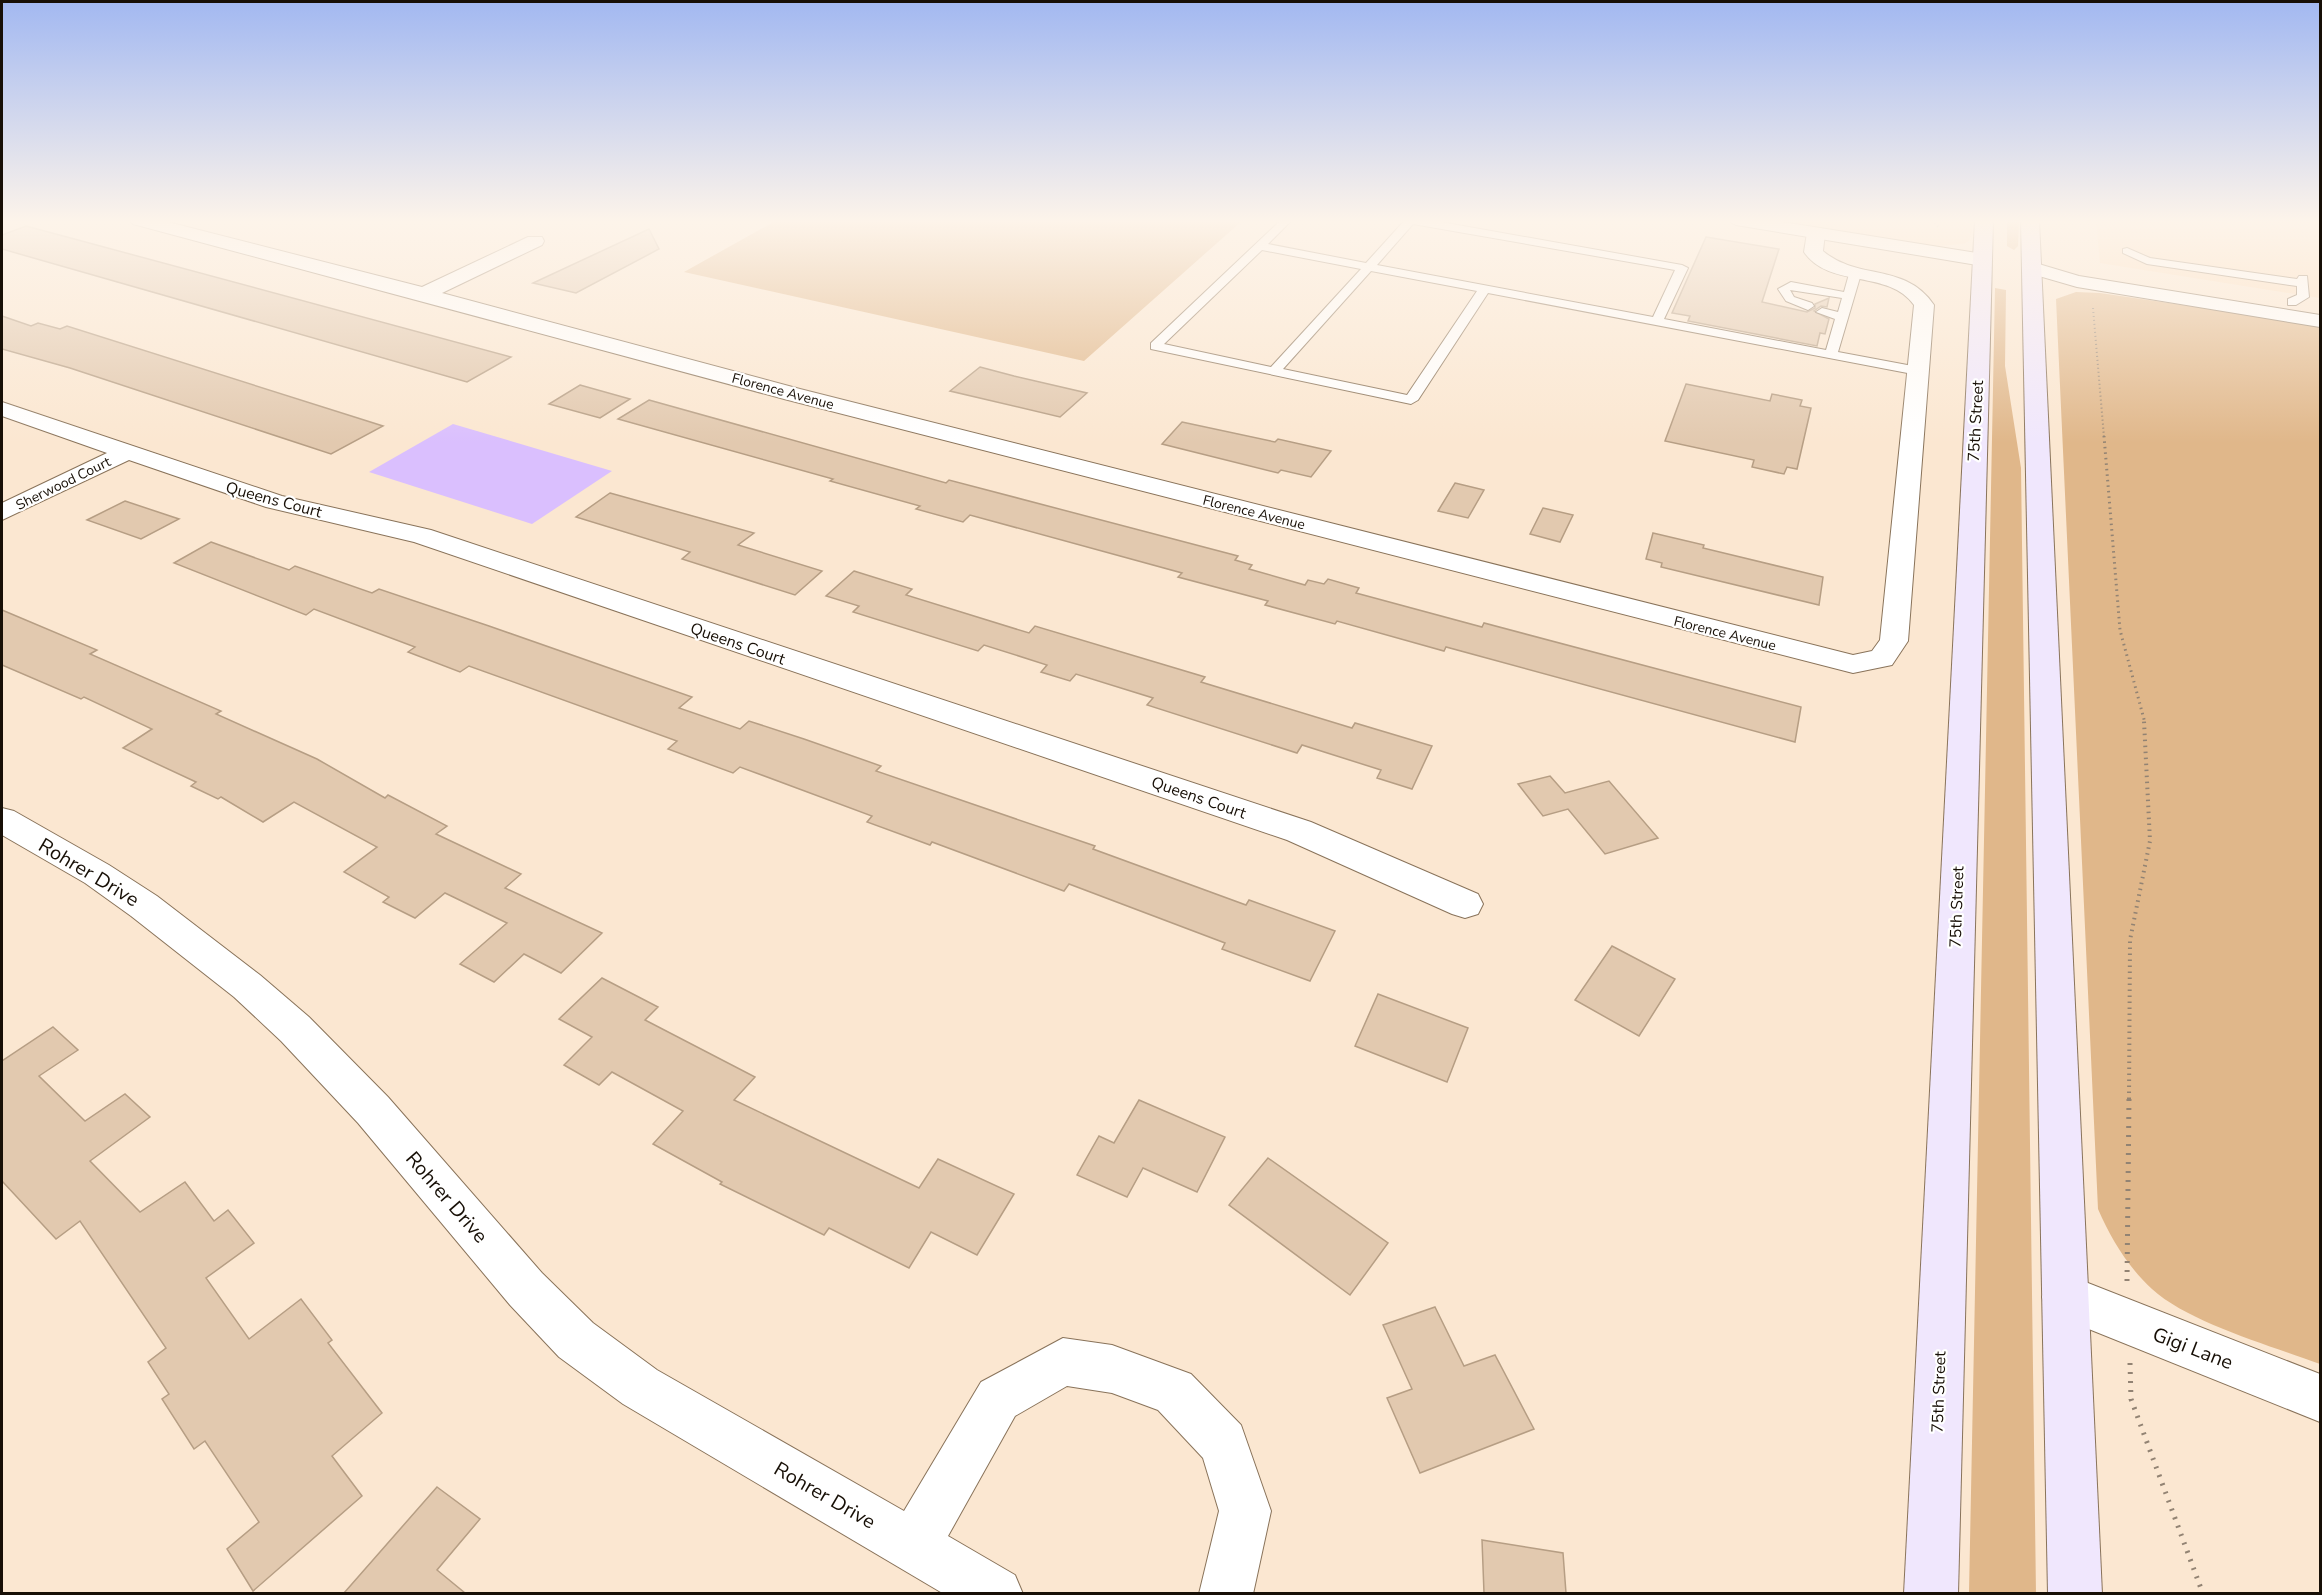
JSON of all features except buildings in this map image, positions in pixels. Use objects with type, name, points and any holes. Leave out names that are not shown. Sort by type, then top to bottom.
[{"type":"main road","name":"75th Street","points":[[1931,1593],[2005,294]]},
{"type":"main road","name":"75th Street","points":[[2009,294],[2065,1297],[2075,1593]]},
{"type":"street","name":"Florence Avenue","points":[[426,294],[803,397],[1853,664],[1882,658],[1894,641],[1924,305],[1921,298],[1914,294]]},
{"type":"street","points":[[2159,294],[2320,321]]},
{"type":"street","points":[[2307,294],[2320,307]]},
{"type":"street","name":"Queens Court","points":[[2,409],[125,453],[275,502],[422,536],[1299,831],[1465,904]]},
{"type":"street","name":"Sherwood Court","points":[[2,512],[125,453]]},
{"type":"street","name":"Rohrer Drive","points":[[2,820],[97,874],[144,906],[263,1001],[373,1110],[526,1289],[576,1340],[640,1387],[996,1593]]},
{"type":"street","name":"Gigi Lane","points":[[2065,1297],[2320,1398]]},
{"type":"street","points":[[913,1546],[998,1398],[1062,1362],[1113,1369],[1174,1391],[1223,1443],[1245,1511],[1226,1593]]},
{"type":"lane","points":[[1209,294],[1155,346],[1411,400],[1481,294]]},
{"type":"lane","points":[[1274,371],[1342,294]]},
{"type":"lane","points":[[1519,294],[1918,371]]},
{"type":"lane","points":[[1657,321],[1670,294]]},
{"type":"lane","points":[[1787,294],[1790,299],[1808,306]]},
{"type":"lane","points":[[1831,354],[1848,294]]},
{"type":"lane","points":[[1822,312],[1842,317]]},
{"type":"path","points":[[2091,303],[2094,311],[2120,630],[2146,728],[2150,841],[2130,940],[2126,1259]]},
{"type":"path","points":[[2132,1399],[2203,1593]]},
{"type":"shaded area","points":[[785,294],[1159,294],[1084,361]]},
{"type":"shaded area","points":[[1995,294],[2006,294],[2005,366],[2021,468],[2036,1594],[1969,1593]]},
{"type":"shaded area","points":[[2069,294],[2110,294],[2320,325],[2320,1364],[2209,1323],[2168,1301],[2152,1289],[2128,1262],[2114,1242],[2098,1209],[2056,299]]},
{"type":"shaded area","points":[[2298,294],[2320,294],[2320,298]]},
{"type":"shaded area","points":[[453,424],[612,471],[532,524],[369,472]]}]
